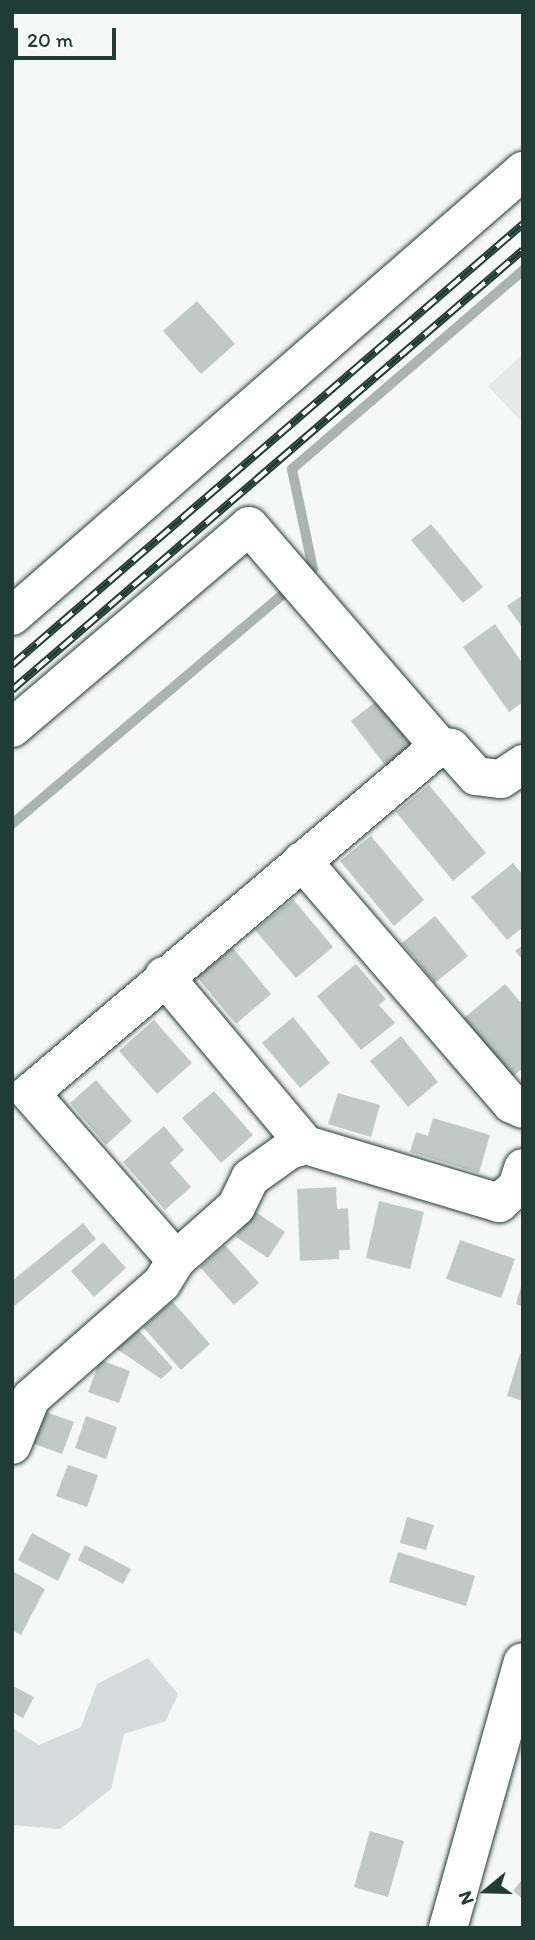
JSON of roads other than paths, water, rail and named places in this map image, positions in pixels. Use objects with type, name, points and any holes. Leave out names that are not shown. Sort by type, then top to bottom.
[{"type":"street","points":[[12,616],[523,171]]},
{"type":"street","points":[[12,728],[249,526],[439,746],[451,748],[476,776],[502,779],[523,764]]},
{"type":"street","points":[[176,1260],[30,1093],[164,976],[439,746]]},
{"type":"street","points":[[302,861],[512,1104],[523,1109]]},
{"type":"street","points":[[164,976],[306,1145]]},
{"type":"street","points":[[12,1445],[32,1398],[162,1283],[176,1260],[236,1207],[250,1178],[289,1150],[306,1145],[499,1203],[517,1187],[523,1168]]},
{"type":"street","points":[[448,1928],[523,1662]]},
{"type":"waterway","points":[[12,824],[313,569],[292,469],[523,270]]},
{"type":"railway","points":[[12,665],[523,224]]},
{"type":"railway","points":[[12,690],[523,250]]}]
